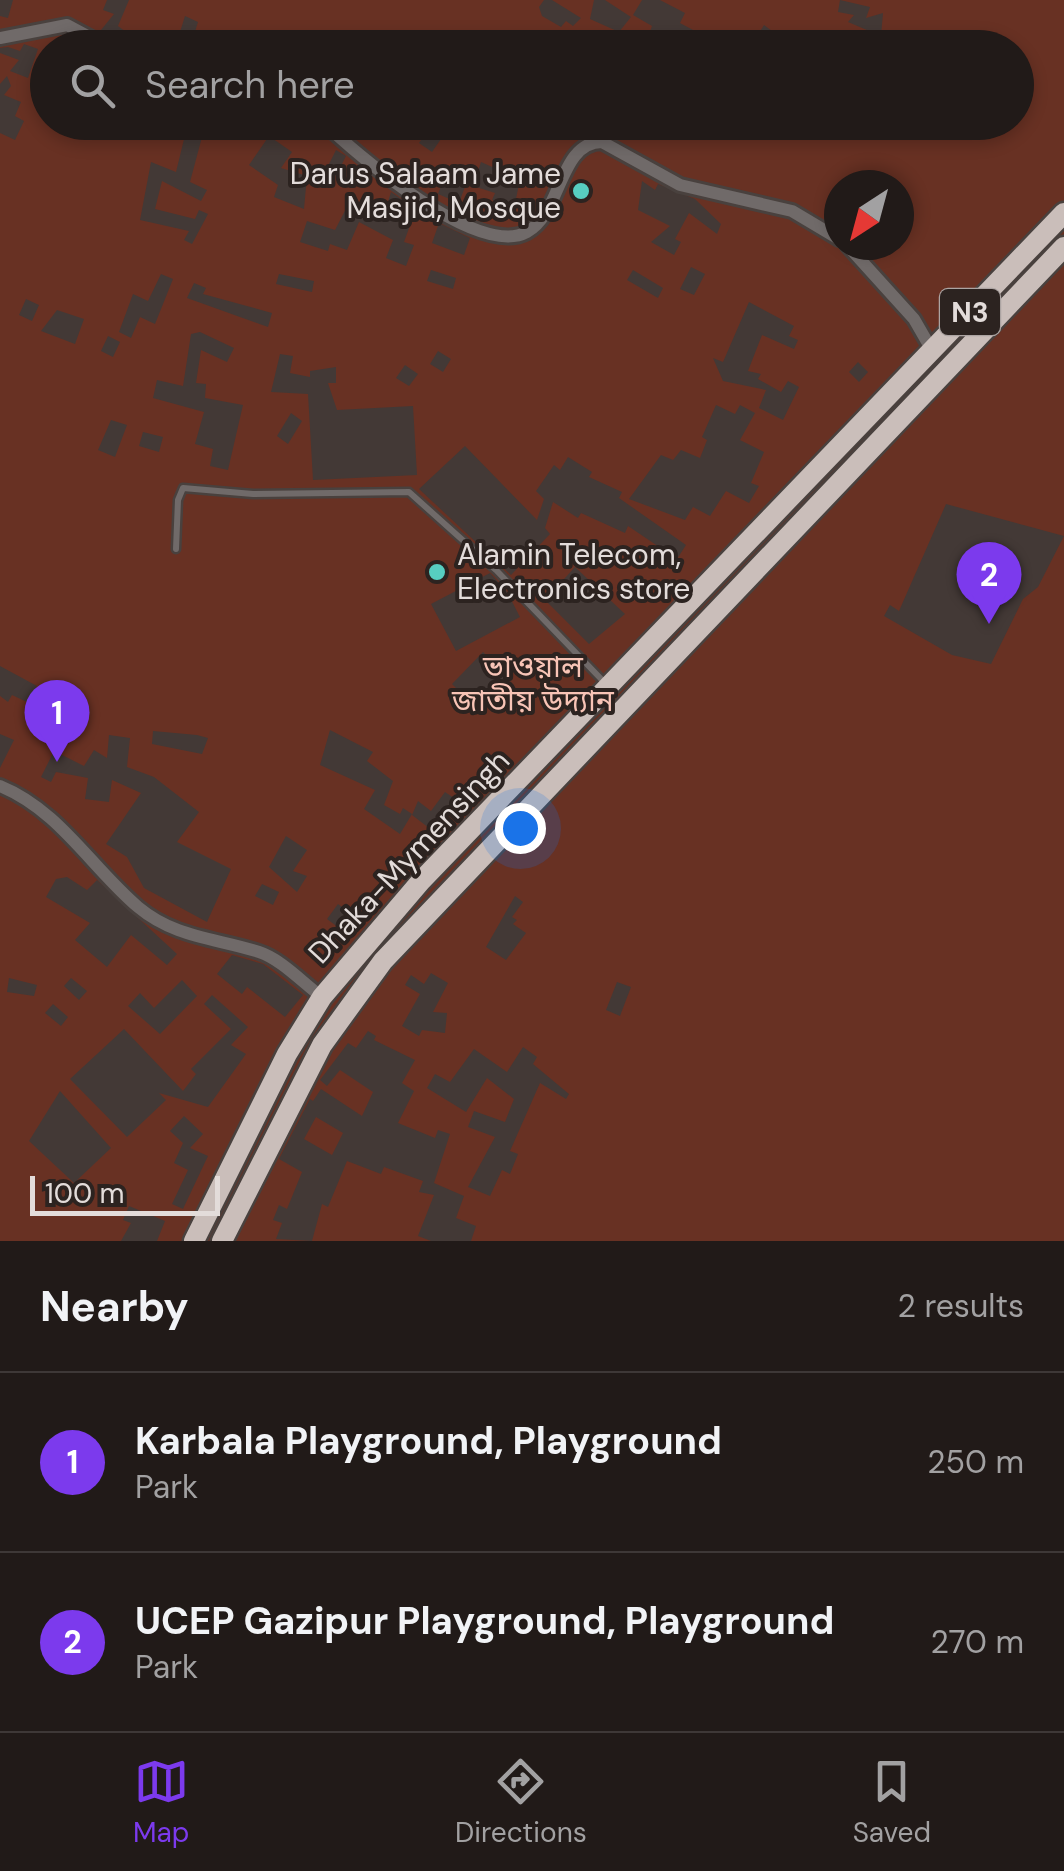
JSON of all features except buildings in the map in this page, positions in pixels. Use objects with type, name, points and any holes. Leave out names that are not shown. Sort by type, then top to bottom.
[{"type":"highway","name":"Dhaka-Mymensingh","points":[[194,1241],[287,1054],[322,997],[421,881],[1064,212]]},
{"type":"highway","name":"Dhaka-Mymensingh","points":[[222,1241],[322,1045],[383,962],[1064,247]]},
{"type":"street","points":[[41,30],[67,25],[76,30]]},
{"type":"street","points":[[0,38],[30,32]]},
{"type":"street","points":[[343,140],[378,172],[436,209],[502,236],[514,237],[534,228],[552,204],[579,150],[590,142],[602,142],[680,185],[792,211],[824,230]]},
{"type":"street","points":[[861,260],[914,319],[932,352]]},
{"type":"street","points":[[0,786],[43,810],[153,917],[188,936],[262,953],[322,997]]},
{"type":"lane","points":[[176,549],[178,500],[183,488],[253,494],[409,492],[496,570],[610,687]]},
{"type":"green space","name":"ভাওয়াল জাতীয় উদ্যান","points":[[0,0],[1064,0],[1064,1241],[0,1241]]},
{"type":"place","name":"Darus Salaam Jame Masjid, Mosque","points":[[581,191]]},
{"type":"place","name":"Alamin Telecom, Electronics store","points":[[437,572]]},
{"type":"place","name":"UCEP Gazipur Playground, Playground","points":[[989,624]]},
{"type":"place","name":"Karbala Playground, Playground","points":[[57,762]]}]
